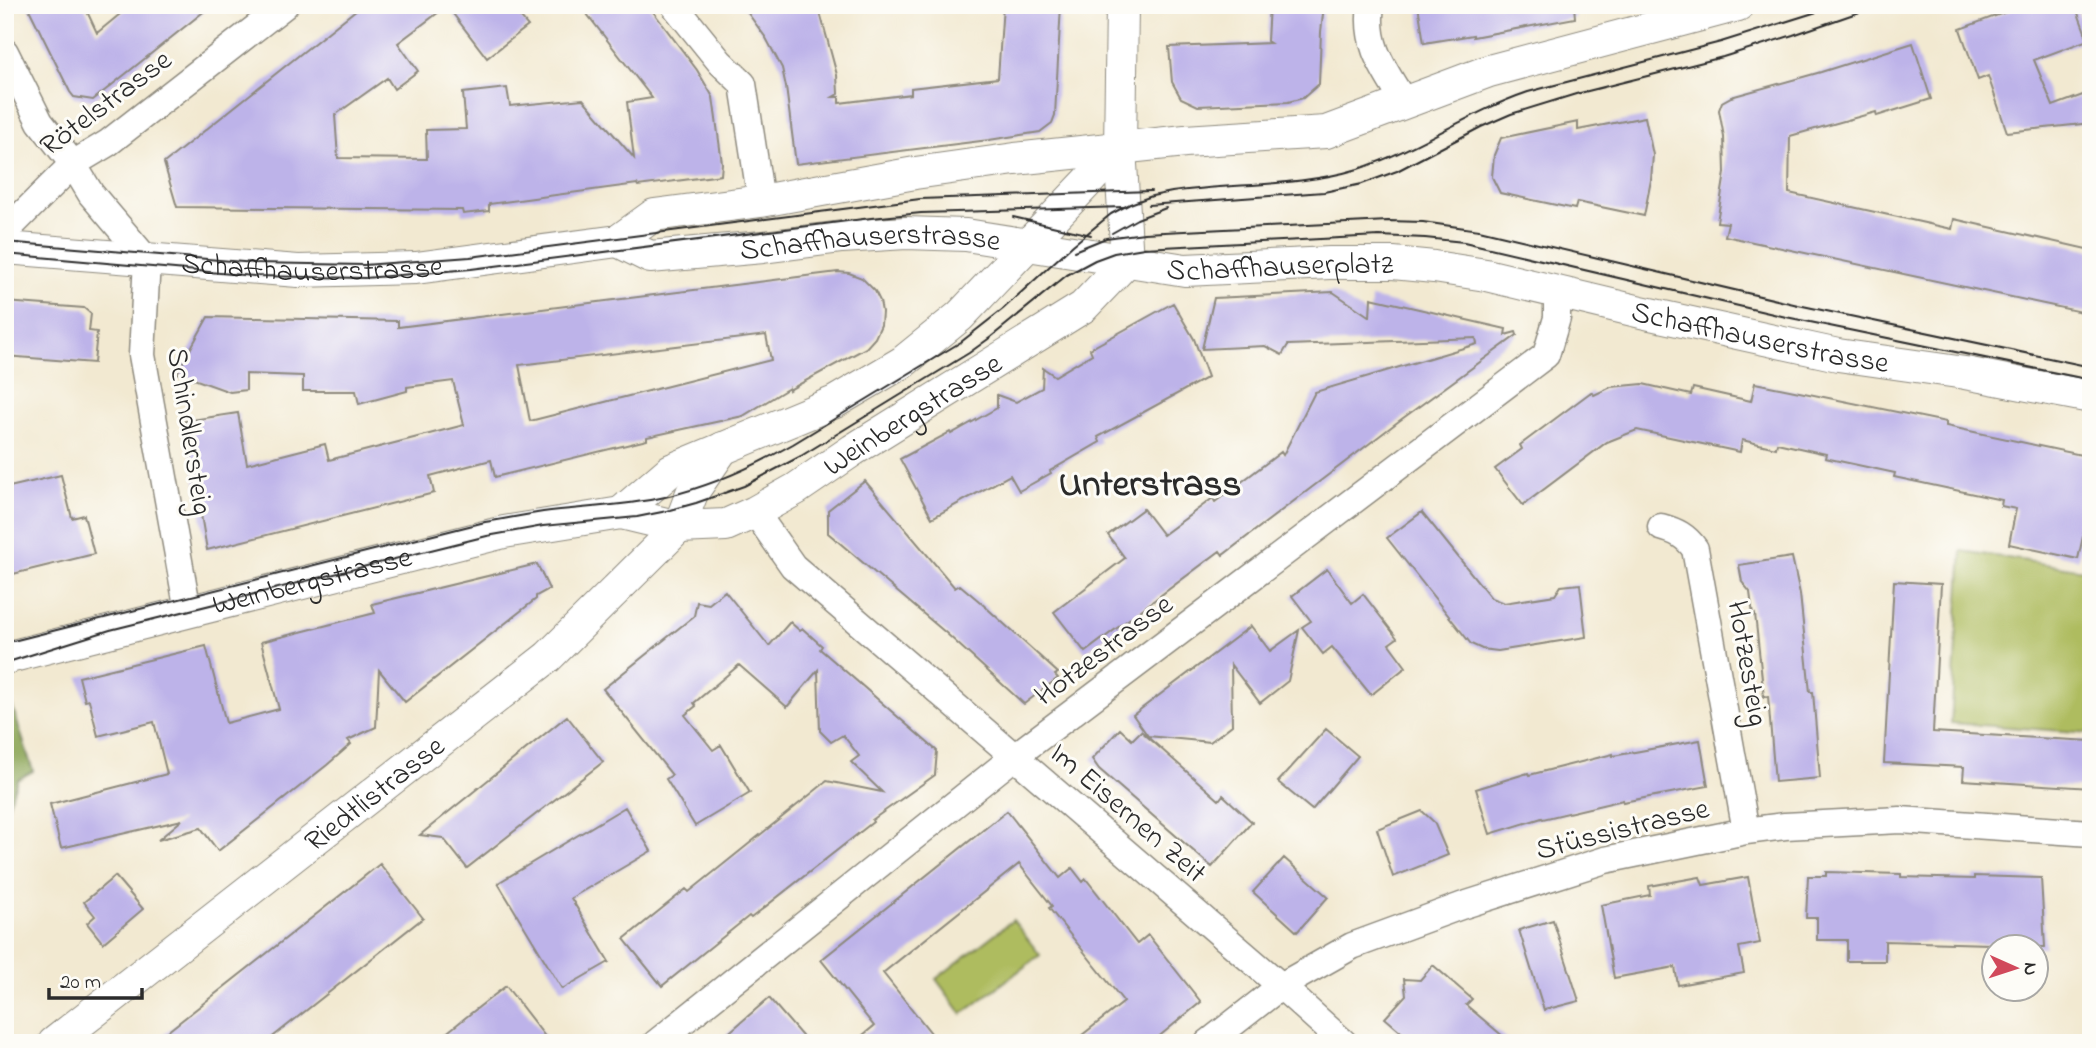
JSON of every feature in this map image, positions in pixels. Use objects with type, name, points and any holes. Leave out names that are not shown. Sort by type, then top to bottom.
[{"type":"street","name":"Rötelstrasse","points":[[5,232],[73,164],[108,143],[285,5]]},
{"type":"street","points":[[674,5],[720,62],[743,85],[761,201]]},
{"type":"street","points":[[1122,5],[1121,148],[1128,261]]},
{"type":"street","points":[[1371,5],[1370,40],[1404,102]]},
{"type":"street","points":[[1121,148],[1326,132],[1513,64],[1738,5]]},
{"type":"street","points":[[5,52],[40,122],[73,164],[92,194],[147,260]]},
{"type":"street","name":"Schaffhauserstrasse","points":[[5,248],[298,271],[416,268],[618,241],[654,215],[761,201],[915,173],[1121,148]]},
{"type":"street","name":"Weinbergstrasse","points":[[621,513],[671,470],[835,402],[903,362],[960,316],[1121,148]]},
{"type":"street","name":"Schaffhauserstrasse","points":[[618,241],[650,257],[842,237],[906,233],[966,235],[1128,261]]},
{"type":"street","name":"Schindlersteig","points":[[147,260],[142,355],[188,611]]},
{"type":"street","name":"Weinbergstrasse","points":[[5,658],[505,532],[621,513],[679,527],[726,525],[796,489],[853,450],[1083,307],[1128,261]]},
{"type":"street","name":"Schaffhauserplatz","points":[[1128,261],[1185,270],[1330,263],[1393,263],[1434,267]]},
{"type":"street","name":"Schaffhauserstrasse","points":[[1434,267],[1486,275],[1839,355],[1965,373],[2091,397]]},
{"type":"street","name":"Hotzestrasse","points":[[656,1043],[1014,757],[1546,355],[1557,318],[1558,293]]},
{"type":"street","points":[[679,527],[692,493],[723,448]]},
{"type":"street","name":"Im Eisernen Zeit","points":[[755,512],[793,566],[1344,1043]]},
{"type":"street","name":"Riedtlistrasse","points":[[54,1043],[548,657],[679,527]]},
{"type":"street","name":"Hotzesteig","points":[[1661,527],[1676,531],[1688,539],[1695,549],[1746,831]]},
{"type":"street","name":"Stüssistrasse","points":[[1208,1043],[1280,986],[1352,946],[1461,906],[1605,860],[1746,831],[1785,826],[1900,820],[2091,832]]},
{"type":"green space","points":[[1962,551],[2091,571],[2091,733],[1951,723]]},
{"type":"green space","points":[[7,690],[33,771],[17,780],[5,815],[5,691]]},
{"type":"green space","points":[[1013,920],[1040,955],[962,1014],[936,979]]},
{"type":"building","points":[[27,5],[84,5],[97,33],[131,5],[212,5],[93,100],[74,97],[70,92]]},
{"type":"building","points":[[362,5],[510,5],[528,26],[487,58],[447,6],[398,43],[418,71],[394,89],[387,78],[335,115],[338,158],[427,159],[426,130],[466,129],[463,93],[507,88],[510,106],[583,99],[634,158],[627,102],[652,98],[580,5],[648,5],[697,70],[713,97],[722,163],[721,175],[489,204],[489,211],[463,214],[462,210],[177,207],[164,163]]},
{"type":"building","points":[[742,5],[818,5],[837,75],[838,94],[833,97],[839,97],[839,103],[911,94],[911,88],[998,78],[1003,5],[1061,5],[1055,115],[1052,123],[1040,132],[796,164],[782,68],[766,38]]},
{"type":"building","points":[[1269,5],[1324,5],[1319,84],[1303,98],[1288,102],[1198,106],[1181,98],[1172,82],[1169,47],[1270,43],[1267,41]]},
{"type":"building","points":[[1418,5],[1574,5],[1575,18],[1424,43]]},
{"type":"building","points":[[2025,5],[2075,5],[2088,40],[2034,60],[2053,106],[2091,92],[2091,123],[2007,132],[1988,76],[1978,80],[1960,29]]},
{"type":"building","points":[[1913,43],[1931,99],[1877,116],[1876,112],[1790,136],[1789,193],[1952,229],[1954,219],[2091,250],[2091,314],[1725,236],[1728,223],[1717,222],[1725,173],[1724,137],[1719,110],[1722,102],[1731,97]]},
{"type":"building","points":[[1645,117],[1653,155],[1644,216],[1577,202],[1575,209],[1500,193],[1492,177],[1494,155],[1501,138],[1578,122],[1578,130]]},
{"type":"building","points":[[838,272],[862,278],[875,291],[882,312],[881,325],[866,348],[789,388],[743,416],[647,437],[647,440],[495,477],[491,460],[430,476],[434,493],[207,550],[185,421],[238,413],[247,464],[325,444],[329,460],[464,425],[453,381],[407,387],[407,391],[359,404],[356,391],[303,391],[303,376],[246,374],[246,390],[230,392],[177,373],[208,317],[398,321],[398,327]],"holes":[[[766,335],[771,360],[530,421],[519,365]]]},
{"type":"building","points":[[1333,292],[1370,317],[1371,298],[1506,329],[1505,335],[1516,332],[1517,335],[1223,555],[1220,551],[1085,652],[1054,612],[1125,558],[1108,535],[1143,509],[1163,535],[1213,498],[1215,502],[1281,452],[1283,455],[1315,392],[1477,344],[1476,338],[1288,345],[1282,355],[1265,346],[1202,349],[1214,298]]},
{"type":"building","points":[[5,302],[84,308],[91,314],[89,331],[97,332],[94,363],[5,356]]},
{"type":"building","points":[[1173,303],[1194,339],[1208,377],[1098,437],[1100,442],[1019,491],[1010,475],[932,518],[900,459],[997,408],[997,395],[1016,402],[1042,388],[1043,368],[1055,376],[1092,354],[1090,349]]},
{"type":"building","points":[[1755,383],[1946,422],[1946,426],[2091,457],[2091,514],[2088,514],[2078,559],[2009,544],[2016,509],[2001,506],[2002,500],[1894,477],[1895,473],[1825,458],[1826,454],[1777,443],[1776,448],[1742,440],[1740,452],[1637,430],[1607,442],[1523,505],[1495,469],[1522,449],[1520,445],[1591,392],[1594,395],[1611,387],[1643,384],[1691,395],[1693,388],[1751,401]]},
{"type":"building","points":[[61,475],[72,518],[84,515],[94,554],[5,576],[5,488]]},
{"type":"building","points":[[865,481],[955,588],[960,585],[979,601],[1058,673],[1055,675],[1058,678],[1024,704],[946,633],[828,533],[828,510]]},
{"type":"building","points":[[1422,512],[1491,598],[1504,603],[1555,595],[1561,586],[1580,584],[1586,637],[1498,651],[1471,644],[1387,538]]},
{"type":"building","points":[[1792,557],[1800,594],[1810,692],[1813,692],[1820,778],[1775,782],[1768,696],[1764,697],[1755,614],[1753,615],[1750,592],[1742,582],[1739,565]]},
{"type":"building","points":[[537,564],[549,589],[536,596],[536,599],[405,702],[379,670],[376,727],[348,740],[351,744],[327,765],[218,851],[201,828],[158,840],[182,820],[61,848],[50,804],[167,774],[154,722],[98,736],[89,700],[85,701],[79,677],[206,646],[226,723],[279,709],[261,642],[375,613],[372,604]]},
{"type":"building","points":[[1327,569],[1352,603],[1363,594],[1397,638],[1389,644],[1406,667],[1371,695],[1332,647],[1323,654],[1302,627],[1311,621],[1292,596]]},
{"type":"building","points":[[1894,581],[1941,584],[1933,732],[2091,741],[2091,788],[1963,780],[1964,767],[1884,763]]},
{"type":"building","points":[[725,591],[769,646],[790,622],[800,631],[803,629],[822,646],[820,649],[937,751],[935,775],[872,820],[873,822],[662,986],[624,939],[686,889],[689,892],[827,781],[882,792],[851,762],[859,756],[843,735],[831,742],[820,731],[818,670],[787,707],[739,665],[694,703],[696,706],[685,715],[713,750],[721,745],[750,793],[695,826],[666,779],[672,775],[603,689],[694,616],[697,602],[709,604]]},
{"type":"building","points":[[1251,626],[1270,651],[1299,630],[1288,681],[1260,703],[1231,665],[1232,725],[1210,742],[1148,736],[1133,715]]},
{"type":"building","points":[[567,716],[603,762],[467,868],[443,838],[420,835]]},
{"type":"building","points":[[1120,729],[1132,740],[1141,731],[1219,800],[1223,795],[1252,822],[1212,867],[1099,769],[1092,759]]},
{"type":"building","points":[[1326,729],[1358,756],[1312,810],[1278,782]]},
{"type":"building","points":[[1700,740],[1708,786],[1623,800],[1542,818],[1490,834],[1476,789],[1528,773],[1529,775],[1613,754]]},
{"type":"building","points":[[625,807],[651,851],[571,898],[609,962],[562,989],[498,883]]},
{"type":"building","points":[[1007,811],[1060,878],[1072,868],[1083,882],[1086,879],[1137,944],[1148,935],[1201,1002],[1151,1043],[1072,1043],[1124,1002],[1049,908],[1052,906],[1019,864],[883,973],[939,1043],[853,1043],[874,1026],[821,960]]},
{"type":"building","points":[[1422,811],[1434,822],[1448,855],[1393,877],[1377,829]]},
{"type":"building","points":[[1284,858],[1328,897],[1297,932],[1253,892]]},
{"type":"building","points":[[380,864],[423,918],[265,1043],[153,1043]]},
{"type":"building","points":[[1826,872],[1901,874],[1901,877],[2041,878],[2044,932],[1980,932],[1980,944],[1885,941],[1885,961],[1847,961],[1847,940],[1817,940],[1817,918],[1806,918],[1808,876],[1826,876]]},
{"type":"building","points":[[115,876],[143,909],[103,943],[87,923],[95,916],[84,902]]},
{"type":"building","points":[[1700,877],[1703,885],[1748,877],[1760,943],[1739,947],[1744,973],[1678,985],[1675,967],[1614,978],[1601,905],[1650,895],[1649,886]]},
{"type":"building","points":[[1553,920],[1579,1001],[1544,1010],[1519,930]]},
{"type":"building","points":[[1433,965],[1472,999],[1466,1005],[1511,1043],[1414,1043],[1385,1018],[1406,995],[1404,979],[1420,980]]},
{"type":"building","points":[[506,986],[550,1043],[434,1043],[470,1014]]},
{"type":"building","points":[[769,998],[808,1043],[717,1043]]},
{"type":"tram line","points":[[5,643],[485,522],[543,512],[650,500],[699,487],[747,468],[793,444],[961,342],[1003,309],[1073,245],[1111,214],[1130,204],[1172,192],[1289,182],[1358,169],[1401,152],[1506,100],[1528,92],[1721,42],[1839,5]]},
{"type":"tram line","points":[[1148,205],[1324,192],[1362,184],[1397,171],[1511,114],[1576,94],[1723,57],[1880,5]]},
{"type":"tram line","points":[[5,242],[255,263],[364,265],[470,257],[920,199],[1151,191]]},
{"type":"tram line","points":[[5,254],[254,276],[365,278],[471,269],[921,213],[1124,207]]},
{"type":"tram line","points":[[1112,233],[1137,219],[1166,208]]},
{"type":"tram line","points":[[1013,217],[1091,235]]},
{"type":"tram line","points":[[1074,251],[1106,238],[1144,233],[1388,221],[1423,222],[1479,230],[1798,305],[2091,367]]},
{"type":"tram line","points":[[5,663],[110,630],[487,536],[543,526],[637,517],[696,503],[744,486],[801,456],[969,353],[1067,275],[1114,253],[1144,248],[1379,236],[1464,242],[1786,317],[2091,380]]},
{"type":"district","name":"Unterstrass","points":[[1150,482]]}]
